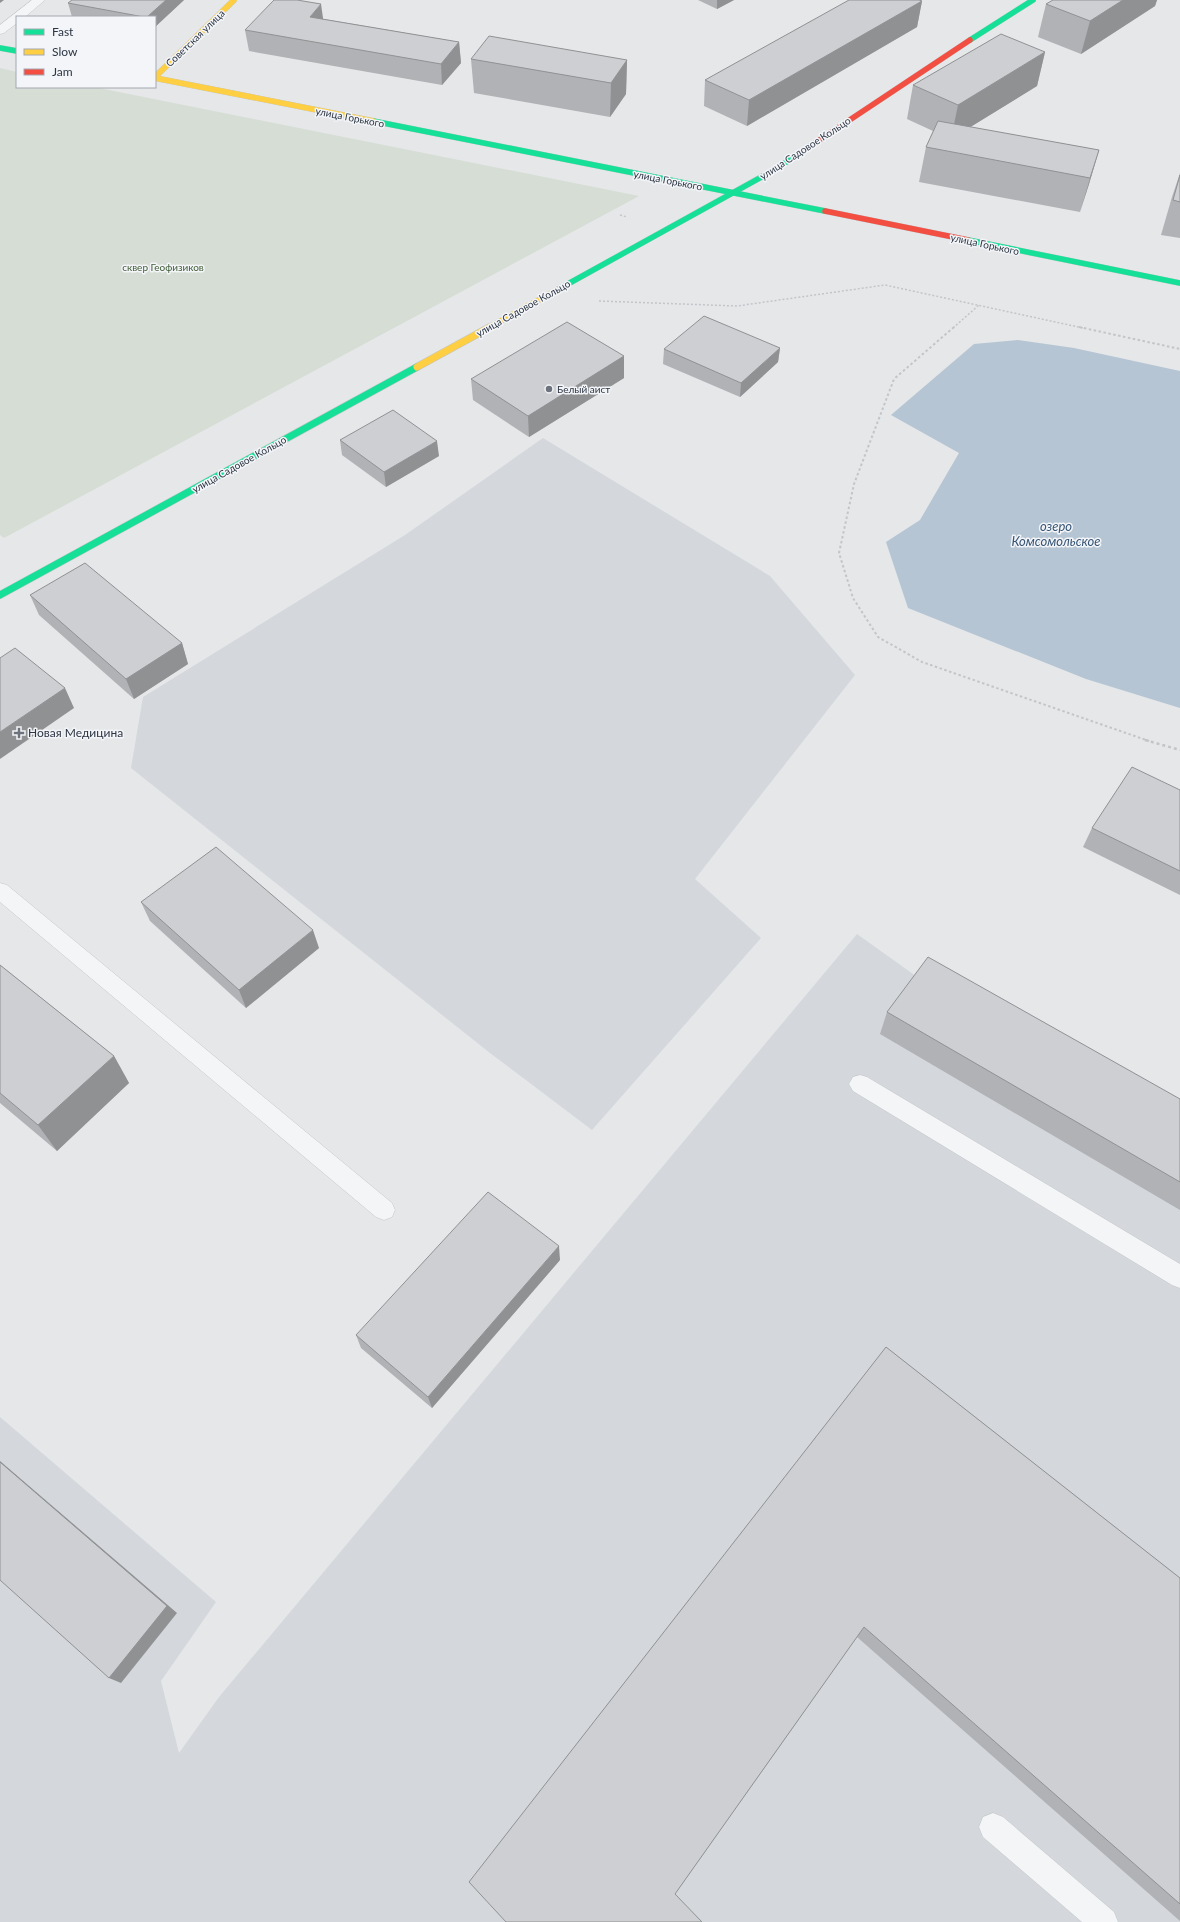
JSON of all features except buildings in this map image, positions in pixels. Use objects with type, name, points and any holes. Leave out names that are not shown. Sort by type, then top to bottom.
[{"type":"main road","name":"Советская улица","points":[[156,76],[234,0]]},
{"type":"main road","name":"улица Садовое Кольцо","points":[[0,595],[774,170],[1000,20],[1033,0]]},
{"type":"main road","points":[[0,48],[16,51]]},
{"type":"main road","name":"улица Горького","points":[[156,77],[1180,283]]},
{"type":"lane","points":[[18,16],[39,0]]},
{"type":"lane","points":[[0,31],[16,18]]},
{"type":"lane","points":[[0,891],[384,1210]]},
{"type":"lane","points":[[860,1084],[1180,1276]]},
{"type":"lane","points":[[993,1827],[1104,1922]]},
{"type":"path","points":[[564,286],[601,302],[737,306],[885,285],[1180,349]]},
{"type":"path","points":[[979,305],[894,379],[854,484],[839,553],[853,598],[878,637],[922,662],[1133,737],[1180,750]]},
{"type":"shaded area","points":[[543,438],[770,576],[855,675],[695,879],[761,938],[592,1130],[490,1053],[131,768],[143,697],[405,535]]},
{"type":"shaded area","points":[[857,934],[920,979],[1180,1128],[1180,1922],[0,1922],[0,1417],[216,1602],[161,1681],[179,1753],[219,1697]]},
{"type":"green space","name":"cквер Геофизиков","points":[[0,68],[16,72],[16,88],[99,88],[639,196],[4,538],[0,535]]},
{"type":"water","name":"озеро Комсомольское","points":[[1018,340],[1074,348],[1180,371],[1180,708],[1086,679],[908,608],[886,542],[920,520],[959,453],[891,415],[974,344]]},
{"type":"traffic: fast","points":[[970,40],[1033,0]]},
{"type":"traffic: fast","points":[[0,48],[16,51]]},
{"type":"traffic: fast","points":[[373,121],[825,211]]},
{"type":"traffic: fast","points":[[557,290],[774,170],[812,145]]},
{"type":"traffic: fast","points":[[968,240],[1180,283]]},
{"type":"traffic: fast","points":[[0,595],[417,367]]},
{"type":"traffic: slow","points":[[156,76],[234,0]]},
{"type":"traffic: slow","points":[[156,78],[373,121]]},
{"type":"traffic: slow","points":[[417,367],[557,290]]},
{"type":"traffic: jam","points":[[812,145],[970,40]]},
{"type":"traffic: jam","points":[[825,211],[968,240]]},
{"type":"place","name":"Белый аист","points":[[549,389]]},
{"type":"place","name":"Новая Медицина","points":[[19,733]]}]
